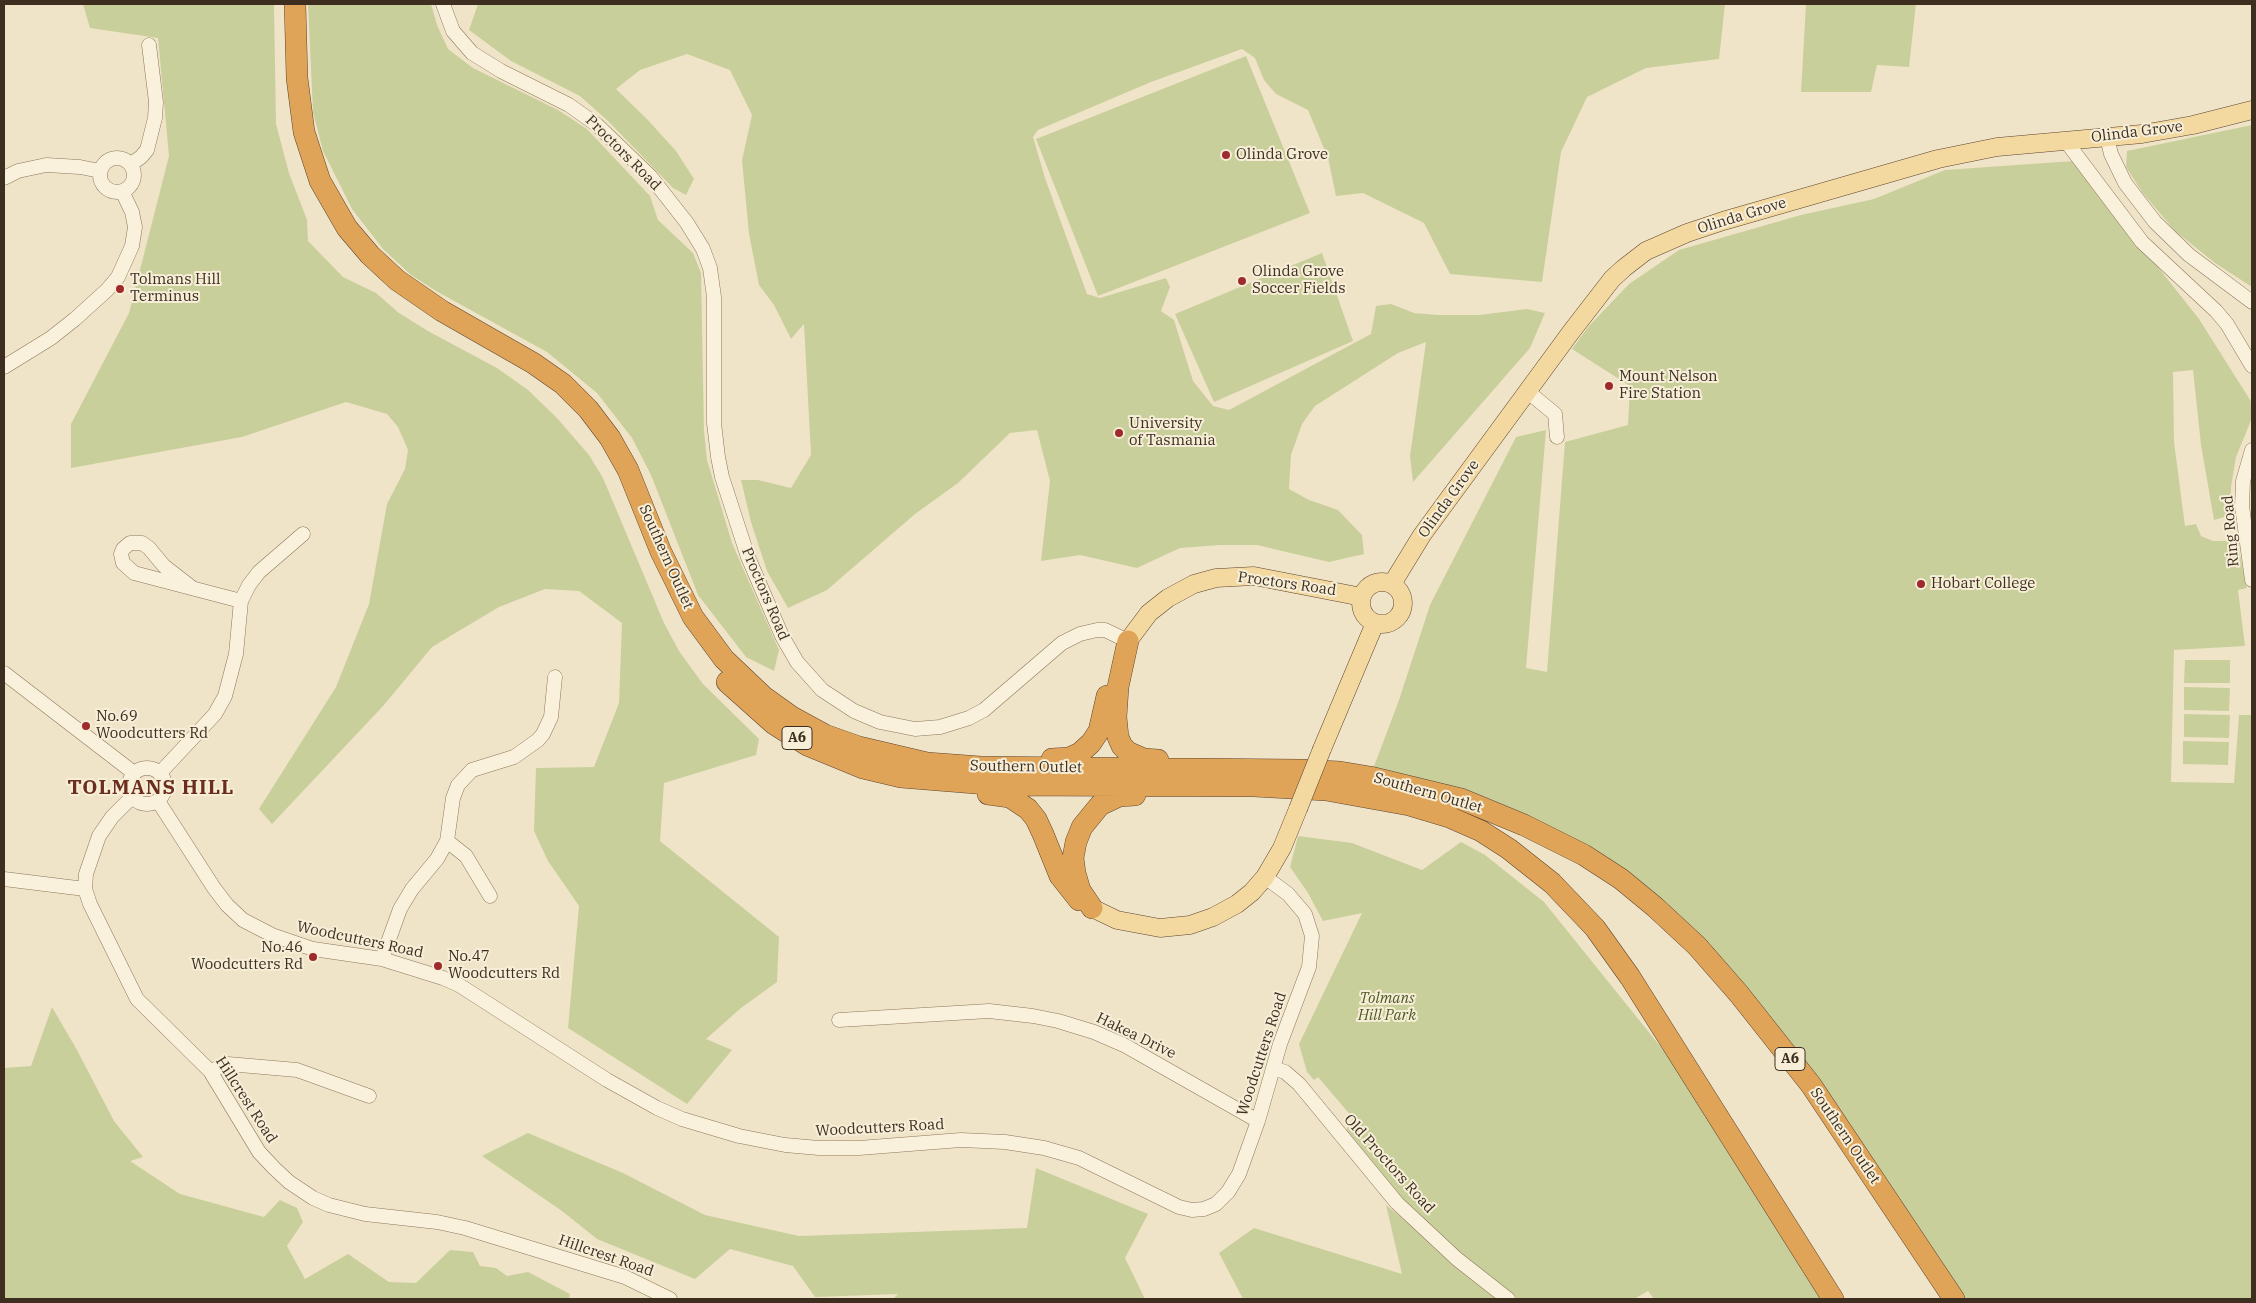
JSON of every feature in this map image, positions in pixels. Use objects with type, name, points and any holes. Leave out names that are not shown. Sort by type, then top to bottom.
[{"type":"highway","name":"Southern Outlet","points":[[282,4],[284,96],[293,147],[314,200],[343,244],[367,271],[408,306],[517,368],[547,389],[573,412],[596,442],[614,473],[663,588],[679,619],[699,650],[736,692],[774,724],[807,744],[863,768],[901,777],[1000,785],[1294,787],[1360,795],[1428,810],[1449,816],[1481,831],[1509,849],[1552,883],[1595,928],[1649,1006],[1833,1299]]},
{"type":"highway","name":"Southern Outlet","points":[[295,4],[297,87],[304,132],[320,181],[347,228],[370,256],[397,280],[442,311],[533,363],[563,384],[588,409],[610,438],[628,470],[662,552],[688,608],[714,646],[737,672],[771,702],[807,726],[859,748],[948,766],[1320,771],[1370,777],[1415,787],[1461,799],[1524,824],[1584,855],[1621,879],[1655,907],[1696,946],[1739,994],[1811,1085],[1954,1299]]},
{"type":"highway","points":[[892,756],[949,759],[1052,759],[1069,758],[1080,753],[1091,743],[1099,731],[1112,667],[1119,652],[1128,641]]},
{"type":"highway","points":[[1128,641],[1118,687],[1116,727],[1122,746],[1136,756],[1152,760],[1321,763],[1374,772],[1415,787]]},
{"type":"highway","points":[[901,777],[934,787],[1002,795],[1019,802],[1036,819],[1060,876],[1079,900],[1092,908]]},
{"type":"highway","points":[[1092,908],[1080,890],[1075,873],[1073,858],[1076,842],[1082,827],[1090,816],[1100,806],[1119,796],[1152,793],[1316,796],[1372,804],[1423,817],[1454,828],[1521,868],[1573,915],[1618,973],[1649,1006]]},
{"type":"main road","name":"Olinda Grove","points":[[1392,584],[1427,528],[1571,332],[1618,274],[1646,251],[1670,240],[1785,202],[1938,159],[1997,147],[2107,137],[2193,125],[2252,110]]},
{"type":"main road","name":"Proctors Road","points":[[1128,641],[1149,614],[1168,598],[1194,584],[1216,578],[1254,576],[1362,597]]},
{"type":"main road","points":[[1378,582],[1392,584],[1402,594],[1403,608],[1400,615],[1389,624],[1375,624],[1369,620],[1362,610],[1362,597],[1365,590],[1378,582]]},
{"type":"main road","points":[[1092,908],[1105,915],[1132,924],[1160,928],[1176,927],[1198,922],[1226,910],[1252,892],[1265,876],[1282,848],[1375,624]]},
{"type":"street","name":"Proctors Road","points":[[443,4],[453,31],[472,53],[500,72],[569,105],[598,125],[651,177],[687,223],[703,249],[710,268],[714,296],[714,423],[722,477],[748,557],[782,636],[797,662],[822,690],[854,711],[880,722],[915,729],[940,727],[970,718],[984,710],[1062,643],[1080,634],[1105,630],[1128,641]]},
{"type":"street","points":[[130,164],[145,154],[155,118],[156,102],[148,45]]},
{"type":"street","points":[[2107,137],[2113,159],[2125,182],[2155,222],[2189,255],[2252,302]]},
{"type":"street","points":[[2065,140],[2142,242],[2216,311],[2227,324],[2252,366]]},
{"type":"street","points":[[111,159],[122,159],[130,164],[134,179],[129,188],[114,192],[104,186],[100,171],[111,159]]},
{"type":"street","points":[[4,178],[28,168],[46,165],[80,167],[100,171]]},
{"type":"street","points":[[4,367],[51,338],[107,290],[118,277],[132,246],[135,227],[132,212],[122,191]]},
{"type":"street","points":[[1528,391],[1555,414],[1557,437]]},
{"type":"street","name":"Ring Road","points":[[2252,450],[2243,481],[2242,506],[2252,580]]},
{"type":"street","points":[[160,774],[215,714],[225,696],[236,654],[241,601],[249,585],[259,572],[303,534]]},
{"type":"street","points":[[191,587],[164,566],[145,545],[134,542],[124,549],[122,558],[129,570],[149,578],[241,601]]},
{"type":"street","points":[[4,672],[134,772]]},
{"type":"street","points":[[382,959],[400,909],[412,889],[437,859],[447,841],[453,798],[462,779],[477,767],[522,753],[544,734],[551,717],[555,677]]},
{"type":"street","points":[[151,768],[164,778],[165,791],[158,801],[153,804],[141,804],[132,797],[128,787],[134,772],[151,768]]},
{"type":"street","name":"Hillcrest Road","points":[[132,797],[112,817],[99,836],[89,860],[85,889],[90,904],[137,999],[210,1071],[259,1152],[290,1182],[313,1198],[345,1211],[437,1222],[465,1228],[626,1277],[670,1299]]},
{"type":"street","name":"Woodcutters Road","points":[[158,801],[214,888],[227,905],[243,920],[279,938],[313,950],[382,959],[414,967],[459,985],[607,1080],[657,1108],[713,1129],[768,1142],[837,1148],[960,1140],[1030,1146],[1079,1158],[1179,1207],[1199,1210],[1216,1204],[1228,1192],[1239,1174],[1308,966],[1312,936],[1305,914],[1297,903],[1265,876]]},
{"type":"street","points":[[447,841],[466,856],[490,896]]},
{"type":"street","points":[[4,879],[85,889]]},
{"type":"street","name":"Hakea Drive","points":[[839,1020],[989,1011],[1058,1021],[1094,1032],[1124,1045],[1258,1121]]},
{"type":"street","points":[[210,1071],[228,1064],[296,1070],[369,1096]]},
{"type":"street","name":"Old Proctors Road","points":[[1273,1068],[1285,1072],[1299,1084],[1397,1203],[1457,1259],[1508,1299]]},
{"type":"green space","points":[[83,4],[274,4],[276,124],[289,173],[307,220],[308,241],[343,277],[376,293],[399,313],[428,331],[497,368],[528,390],[557,418],[589,455],[603,478],[664,623],[679,651],[703,684],[759,739],[756,755],[664,783],[660,841],[779,937],[777,982],[741,1008],[706,1039],[732,1050],[687,1104],[568,1028],[579,906],[548,861],[534,831],[536,768],[594,767],[619,703],[622,623],[579,591],[545,589],[499,607],[432,647],[384,705],[272,824],[259,809],[336,687],[369,604],[387,504],[405,469],[408,450],[398,427],[387,414],[346,402],[242,437],[71,468],[71,424],[129,313],[169,156],[158,38],[90,28]]},
{"type":"green space","points":[[308,4],[431,4],[437,25],[448,49],[473,68],[558,110],[587,129],[650,196],[658,220],[693,253],[701,273],[704,431],[707,460],[732,543],[779,650],[774,671],[746,657],[698,595],[651,475],[632,438],[597,393],[547,352],[436,291],[411,275],[383,249],[352,209],[323,151],[313,112]]},
{"type":"green space","name":"University of Tasmania","points":[[478,4],[1725,4],[1719,59],[1646,68],[1587,97],[1561,152],[1542,282],[1450,274],[1424,223],[1363,193],[1336,196],[1328,158],[1308,110],[1276,94],[1264,80],[1255,58],[1242,49],[1151,82],[1038,130],[1033,137],[1045,178],[1087,294],[1100,298],[1166,278],[1170,287],[1161,311],[1174,320],[1193,381],[1213,406],[1229,410],[1371,334],[1376,306],[1391,304],[1414,313],[1438,315],[1479,315],[1527,309],[1545,313],[1530,348],[1413,482],[1410,456],[1426,342],[1398,353],[1315,406],[1302,424],[1291,455],[1289,489],[1309,500],[1338,510],[1362,535],[1364,554],[1329,562],[1257,545],[1220,545],[1180,548],[1137,568],[1080,555],[1041,561],[1050,481],[1037,430],[1010,433],[958,483],[915,514],[827,590],[788,608],[767,571],[751,522],[741,480],[758,480],[791,488],[811,455],[804,324],[791,339],[774,305],[759,285],[749,234],[742,160],[752,115],[730,70],[687,54],[640,70],[616,89],[676,151],[694,179],[686,195],[673,188],[608,121],[580,96],[511,61],[469,30]]},
{"type":"green space","points":[[1806,4],[1916,4],[1909,67],[1877,65],[1871,92],[1801,92]]},
{"type":"green space","points":[[1246,56],[1310,213],[1098,296],[1036,139]]},
{"type":"green space","points":[[2252,125],[2252,287],[2215,263],[2175,231],[2142,192],[2126,167],[2127,151]]},
{"type":"green space","name":"Hobart College","points":[[2074,161],[2199,319],[2252,403],[2252,418],[2236,457],[2231,487],[2231,515],[2214,520],[2201,445],[2193,370],[2173,372],[2174,442],[2185,526],[2196,524],[2201,536],[2213,541],[2237,541],[2247,588],[2238,590],[2245,646],[2174,650],[2171,782],[2234,783],[2239,715],[2252,715],[2252,1299],[1954,1299],[1739,994],[1584,855],[1370,777],[1399,700],[1430,605],[1516,437],[1546,430],[1526,668],[1547,672],[1565,442],[1628,425],[1630,386],[1572,349],[1588,327],[1629,284],[1679,250],[1801,215],[1874,199],[1945,170]]},
{"type":"green space","points":[[1322,253],[1353,341],[1214,402],[1175,314]]},
{"type":"green space","points":[[2185,660],[2230,660],[2230,683],[2184,683]]},
{"type":"green space","points":[[2184,687],[2230,688],[2229,711],[2184,710]]},
{"type":"green space","points":[[2184,714],[2230,715],[2229,738],[2184,737]]},
{"type":"green space","points":[[2183,741],[2229,742],[2228,765],[2183,764]]},
{"type":"green space","name":"Tolmans Hill Park","points":[[1298,836],[1352,843],[1422,870],[1461,842],[1485,855],[1544,902],[1726,1128],[1833,1299],[1654,1299],[1648,1291],[1634,1299],[1508,1299],[1416,1221],[1345,1132],[1353,1118],[1318,1077],[1314,1080],[1307,1072],[1299,1044],[1362,913],[1323,921],[1308,893],[1290,867]]},
{"type":"green space","points":[[52,1007],[114,1121],[143,1157],[130,1161],[180,1194],[264,1217],[280,1200],[297,1208],[303,1222],[287,1246],[305,1279],[348,1254],[389,1282],[416,1283],[450,1250],[473,1252],[480,1266],[496,1268],[507,1276],[528,1272],[570,1294],[569,1299],[4,1299],[4,1068],[31,1066]]},
{"type":"green space","points":[[528,1133],[623,1173],[705,1215],[799,1236],[1027,1228],[1036,1168],[1148,1214],[1125,1258],[1145,1299],[893,1299],[898,1294],[815,1297],[793,1266],[730,1249],[695,1279],[597,1239],[562,1211],[482,1156]]},
{"type":"green space","points":[[1386,1205],[1501,1299],[1243,1299],[1219,1253],[1254,1228],[1402,1274]]},
{"type":"place","name":"Olinda Grove","points":[[1226,155]]},
{"type":"place","name":"Olinda Grove Soccer Fields","points":[[1242,281]]},
{"type":"place","name":"Tolmans Hill Terminus","points":[[120,289]]},
{"type":"place","name":"Mount Nelson Fire Station","points":[[1609,386]]},
{"type":"place","name":"University of Tasmania","points":[[1119,433]]},
{"type":"place","name":"Hobart College","points":[[1921,584]]},
{"type":"place","name":"No.69 Woodcutters Rd","points":[[86,726]]},
{"type":"place","name":"No.46 Woodcutters Rd","points":[[313,957]]},
{"type":"place","name":"No.47 Woodcutters Rd","points":[[438,966]]},
{"type":"district","name":"TOLMANS HILL","points":[[151,788]]}]
